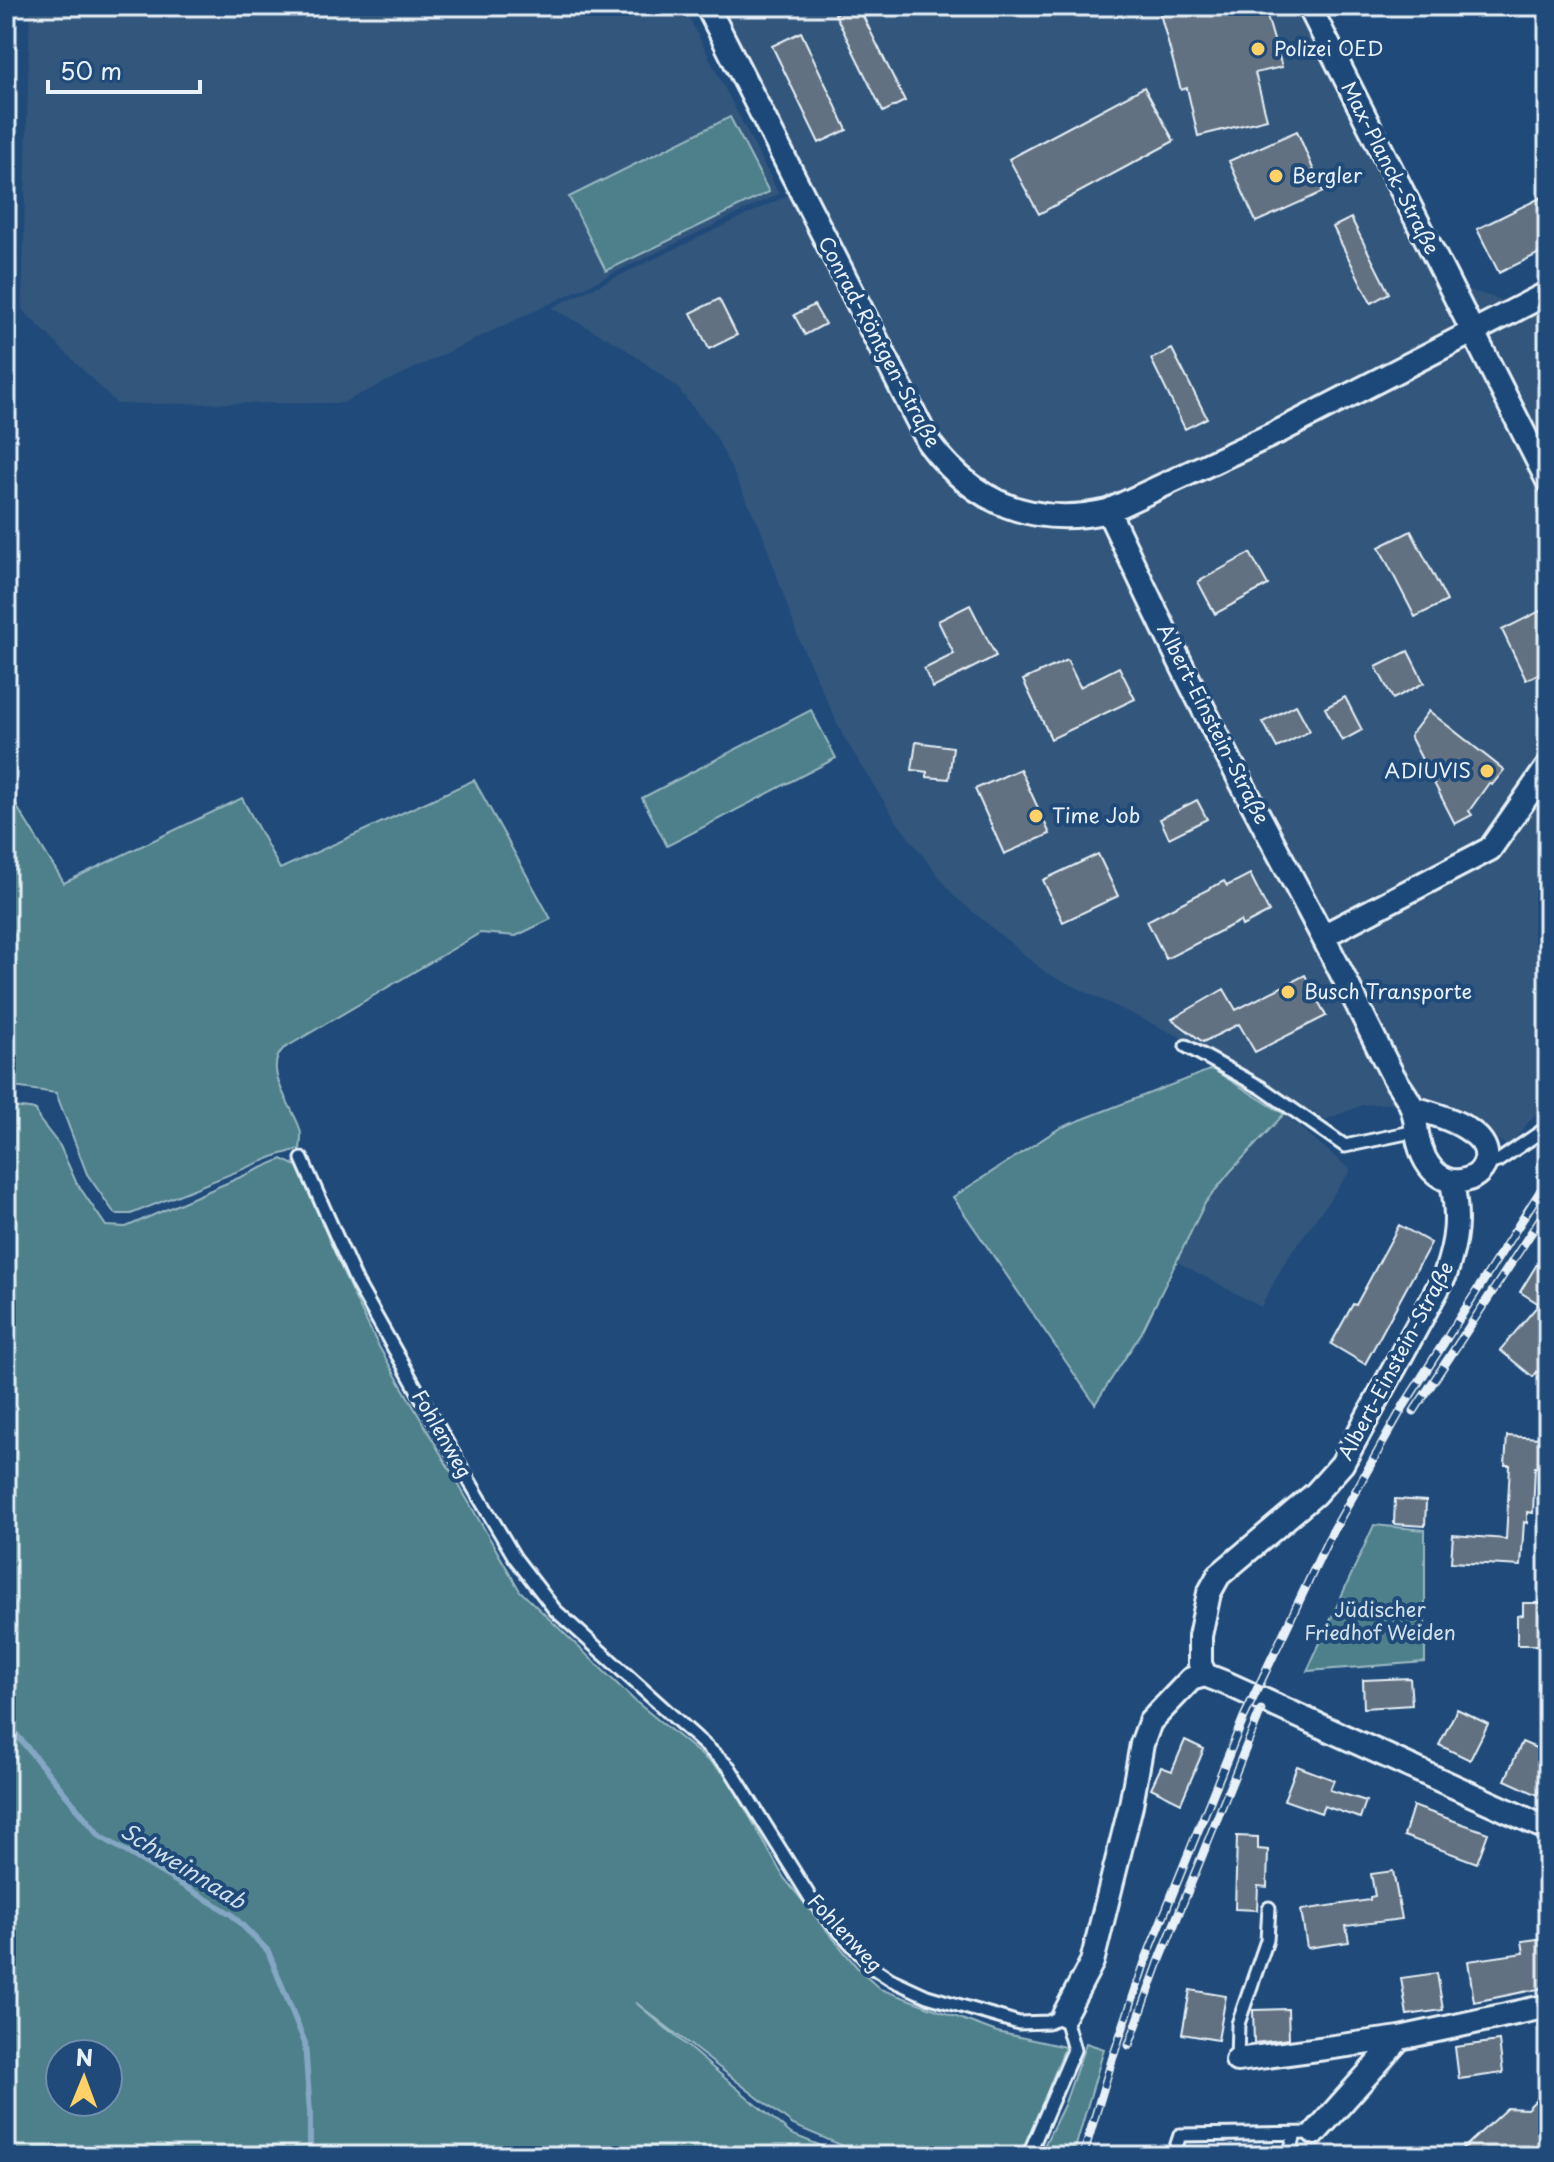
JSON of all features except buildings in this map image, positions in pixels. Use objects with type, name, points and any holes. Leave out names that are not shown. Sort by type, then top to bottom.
[{"type":"street","name":"Conrad-Röntgen-Straße","points":[[707,6],[929,443],[967,485],[1011,508],[1060,516],[1108,511],[1282,430],[1548,293]]},
{"type":"street","name":"Max-Planck-Straße","points":[[1309,6],[1472,331]]},
{"type":"street","points":[[1472,331],[1548,481]]},
{"type":"street","name":"Albert-Einstein-Straße","points":[[1108,511],[1204,712],[1323,936],[1415,1119],[1432,1170],[1452,1182],[1457,1213],[1454,1248],[1445,1275],[1342,1464],[1315,1494],[1219,1575],[1209,1593],[1200,1636],[1200,1664],[1205,1675]]},
{"type":"street","points":[[1323,936],[1490,849],[1548,766]]},
{"type":"street","points":[[1415,1119],[1464,1126],[1484,1144],[1485,1165],[1479,1174],[1452,1182]]},
{"type":"street","points":[[1064,2015],[1092,1962],[1131,1805],[1142,1744],[1150,1722],[1191,1679],[1205,1675],[1548,1829]]},
{"type":"street","points":[[1237,2060],[1400,2038],[1548,2006]]},
{"type":"street","points":[[1305,2134],[1400,2038]]},
{"type":"lane","points":[[1186,1046],[1262,1088],[1345,1146],[1415,1119]]},
{"type":"lane","points":[[1485,1165],[1498,1161],[1548,1127]]},
{"type":"lane","name":"Fohlenweg","points":[[302,1159],[357,1283],[515,1558],[555,1610],[729,1767],[811,1899],[873,1968],[927,1996],[1019,2023],[1048,2022],[1064,2015]]},
{"type":"lane","points":[[1237,2060],[1238,2024],[1267,1940],[1269,1908]]},
{"type":"lane","points":[[1028,2156],[1074,2050],[1064,2015]]},
{"type":"lane","points":[[1173,2156],[1180,2135],[1305,2134]]},
{"type":"lane","points":[[1289,2156],[1305,2134]]},
{"type":"shaded area","points":[[30,6],[683,6],[779,194],[342,403],[117,404],[22,309]]},
{"type":"shaded area","points":[[723,6],[1320,6],[1462,288],[1506,301],[1548,279],[1548,1098],[1509,1147],[1456,1113],[1425,1102],[1363,1105],[1325,1120],[1207,1050],[1046,973],[954,896],[896,821],[843,736],[799,640],[761,530],[716,437],[676,386],[620,345],[551,308],[809,185]]},
{"type":"shaded area","points":[[1284,1114],[1351,1170],[1285,1262],[1261,1307],[1177,1262],[1205,1203]]},
{"type":"green space","points":[[730,117],[769,192],[606,271],[569,197]]},
{"type":"green space","points":[[811,710],[836,758],[667,846],[642,798]]},
{"type":"green space","points":[[474,780],[551,919],[516,936],[480,933],[283,1049],[277,1058],[277,1077],[300,1129],[300,1149],[131,1214],[115,1214],[87,1174],[56,1093],[6,1086],[6,789],[64,883],[242,798],[280,869]]},
{"type":"green space","points":[[1212,1069],[1284,1114],[1205,1203],[1142,1332],[1095,1404],[953,1197],[1060,1128]]},
{"type":"green space","points":[[6,1106],[36,1110],[39,1119],[60,1146],[76,1182],[106,1226],[126,1227],[282,1159],[297,1166],[378,1345],[520,1591],[635,1701],[727,1776],[784,1878],[860,1971],[880,1989],[997,2032],[1065,2047],[1022,2156],[867,2156],[793,2125],[635,2002],[791,2134],[847,2156],[6,2156]]},
{"type":"green space","name":"Jüdischer Friedhof Weiden","points":[[1374,1525],[1425,1530],[1425,1662],[1307,1671]]},
{"type":"green space","points":[[1086,2043],[1104,2049],[1073,2156],[1039,2156],[1064,2105]]},
{"type":"waterway","name":"Schweinnaab","points":[[6,1722],[100,1836],[231,1914],[268,1951],[305,2043],[310,2156]]},
{"type":"railway","points":[[1083,2156],[1146,1959],[1244,1717],[1328,1540],[1403,1407],[1548,1179]]},
{"type":"railway","points":[[1414,1411],[1548,1207]]},
{"type":"railway","points":[[1129,2045],[1159,1962],[1261,1710]]},
{"type":"place","name":"Polizei OED","points":[[1258,49]]},
{"type":"place","name":"Bergler","points":[[1276,176]]},
{"type":"place","name":"ADIUVIS","points":[[1487,771]]},
{"type":"place","name":"Time Job","points":[[1036,816]]},
{"type":"place","name":"Busch Transporte","points":[[1288,992]]}]
